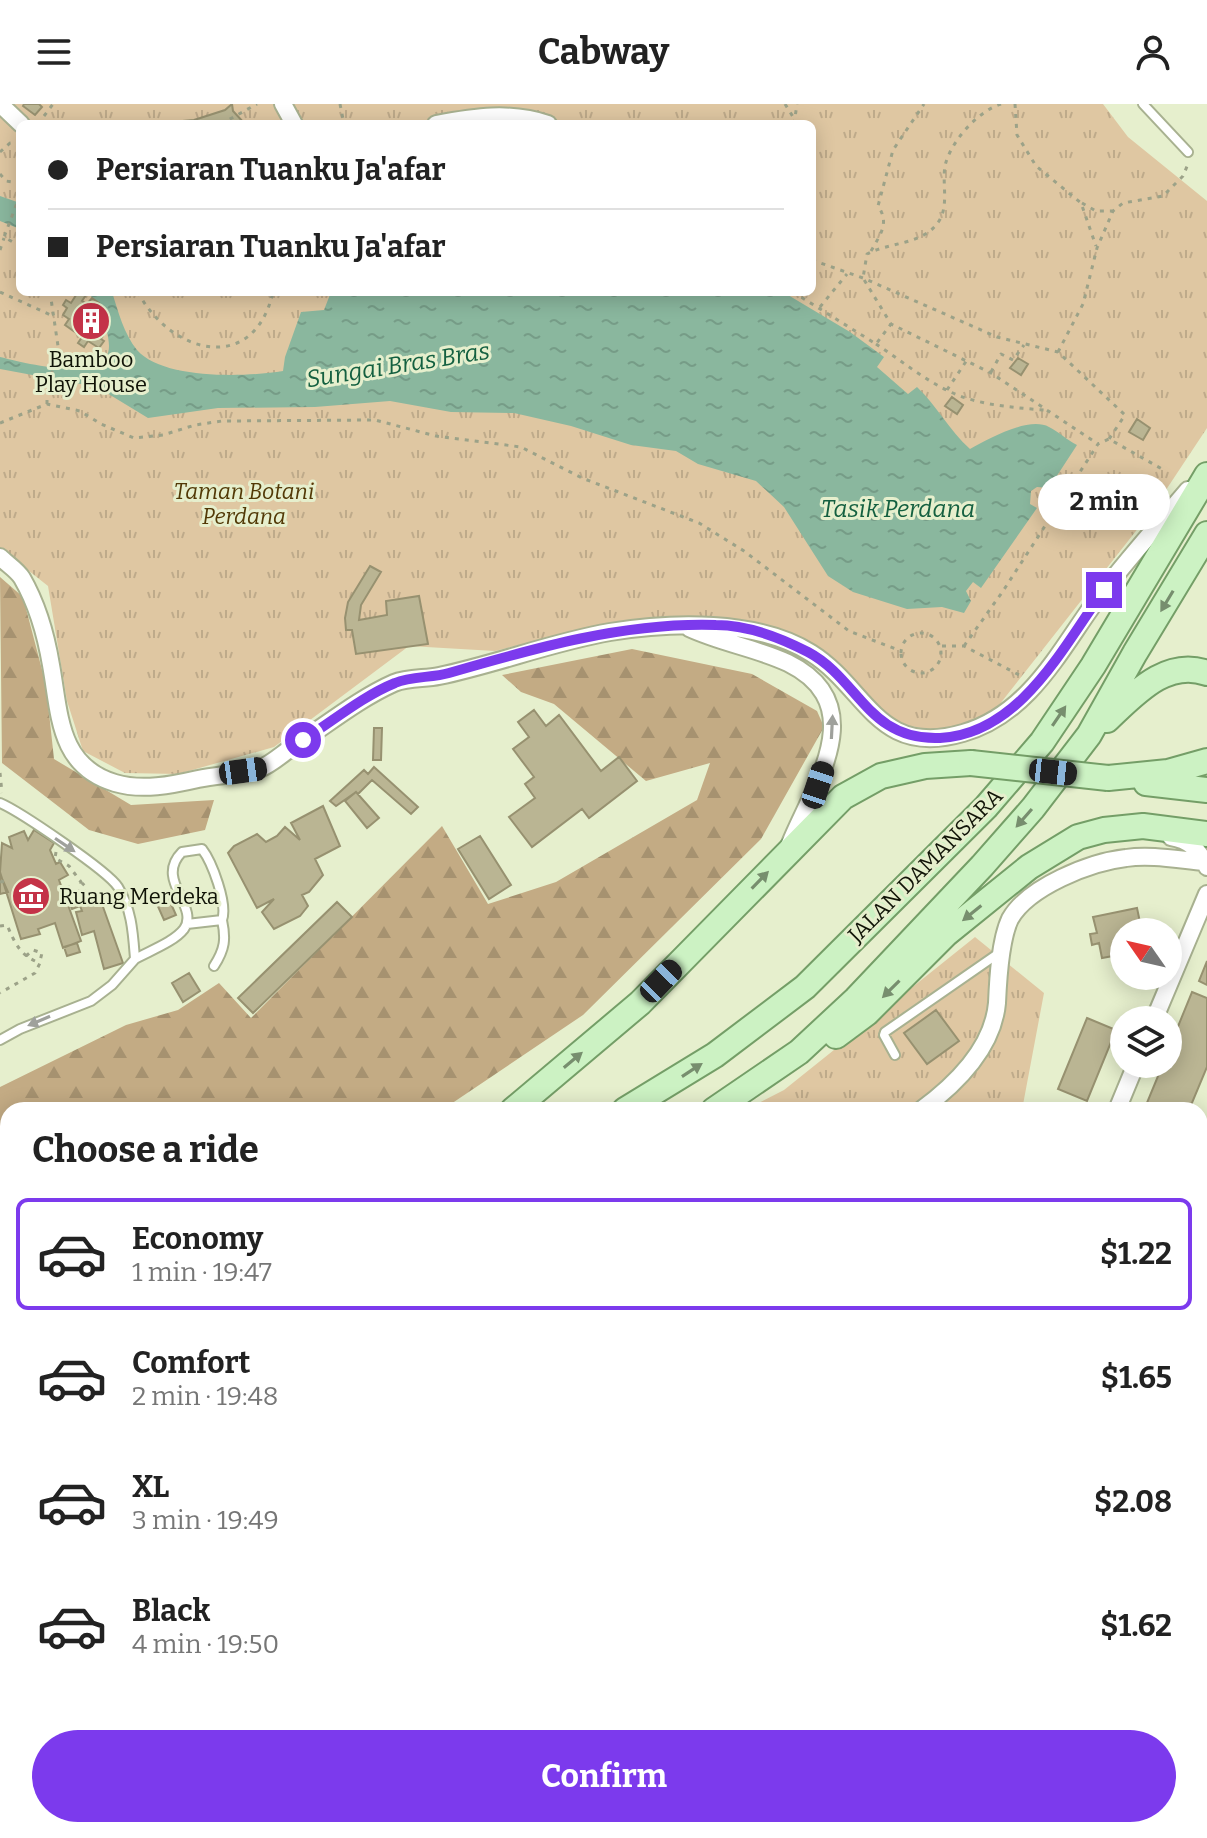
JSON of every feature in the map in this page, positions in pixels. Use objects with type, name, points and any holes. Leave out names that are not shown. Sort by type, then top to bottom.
[{"type":"main road","name":"JALAN DAMANSARA","points":[[638,1102],[715,1055],[805,987],[986,807],[1042,742],[1093,666],[1207,475]]},
{"type":"main road","name":"JALAN DAMANSARA","points":[[727,1102],[799,1052],[856,999],[1033,808],[1089,735],[1207,534]]},
{"type":"main road","points":[[1089,735],[1134,693],[1160,677],[1191,669],[1207,673]]},
{"type":"main road","points":[[1168,772],[1207,761]]},
{"type":"main road","points":[[522,1102],[640,1003],[843,797],[881,776],[925,766],[971,763],[1207,790]]},
{"type":"main road","points":[[1108,778],[1168,772],[1207,773]]},
{"type":"main road","points":[[738,1095],[786,1073],[867,1013],[946,934],[1029,867],[1078,837],[1104,830],[1160,827],[1207,834]]},
{"type":"street","points":[[0,104],[17,120]]},
{"type":"street","points":[[458,120],[481,116],[518,116],[533,120]]},
{"type":"street","points":[[0,557],[20,575],[39,617],[51,662],[59,722],[75,758],[96,775],[117,784],[143,787],[174,785],[261,768],[397,681],[439,676],[612,632],[718,624],[779,639],[811,654],[832,671],[871,713],[894,729],[920,738],[943,738],[993,722],[1036,686],[1104,590],[1207,468]]},
{"type":"street","points":[[686,626],[713,640],[743,645],[790,664],[818,685],[832,711],[834,723],[822,773],[787,852]]},
{"type":"street","points":[[1127,828],[1184,839],[1198,850],[1206,865]]},
{"type":"street","points":[[932,1102],[953,1086],[976,1058],[997,1007],[998,969],[1010,920],[1028,897],[1076,873],[1127,857],[1206,865]]},
{"type":"street","points":[[1160,1006],[1207,894]]},
{"type":"street","points":[[1120,1102],[1130,1078]]},
{"type":"lane","points":[[1143,104],[1188,152]]},
{"type":"lane","points":[[1,803],[117,884],[131,916],[135,959]]},
{"type":"lane","points":[[0,1040],[91,1001],[112,985],[135,959],[182,932],[187,924],[172,867],[177,858],[189,850],[204,852],[221,895],[226,938],[224,951],[214,966]]},
{"type":"lane","points":[[187,924],[222,920]]},
{"type":"lane","points":[[895,1055],[885,1032],[1003,950]]},
{"type":"path","points":[[228,120],[257,104]]},
{"type":"path","points":[[924,104],[893,150],[878,206],[884,215],[884,226],[867,254],[863,278],[891,324],[967,359],[1098,444]]},
{"type":"path","points":[[871,251],[901,245],[939,222],[944,205],[945,164],[955,145],[980,115],[1001,104]]},
{"type":"path","points":[[1007,104],[1014,104],[1017,135],[1036,166],[1081,203],[1096,211],[1113,211]]},
{"type":"path","points":[[0,152],[2,146]]},
{"type":"path","points":[[1058,352],[1083,304],[1097,248],[1113,211],[1123,203],[1158,198],[1168,193],[1188,168],[1188,152]]},
{"type":"path","points":[[1081,203],[1097,248]]},
{"type":"path","points":[[0,250],[16,205]]},
{"type":"path","points":[[4,237],[16,244]]},
{"type":"path","points":[[816,262],[863,278],[997,337],[1058,352],[1125,415],[1109,439],[1098,444],[964,646]]},
{"type":"path","points":[[820,307],[847,274]]},
{"type":"path","points":[[0,292],[53,316]]},
{"type":"path","points":[[47,404],[58,346],[50,296]]},
{"type":"path","points":[[141,296],[158,322],[179,337],[201,346],[223,347],[245,341],[259,326],[272,296]]},
{"type":"path","points":[[800,296],[947,390],[1000,406],[1044,410]]},
{"type":"path","points":[[876,344],[891,324]]},
{"type":"path","points":[[991,373],[1001,354],[1013,360],[1024,345]]},
{"type":"path","points":[[947,390],[967,359]]},
{"type":"path","points":[[0,423],[47,404],[80,411],[134,438],[163,435],[222,421],[375,420],[436,436],[521,447],[582,478],[699,523],[744,551],[849,631],[901,651]]},
{"type":"path","points":[[1109,439],[1162,469]]},
{"type":"path","points":[[915,634],[930,635],[941,646],[937,666],[929,672],[918,674],[902,662],[903,644],[915,634]]},
{"type":"path","points":[[941,646],[964,646],[1036,686]]},
{"type":"path","points":[[0,773],[1,803]]},
{"type":"path","points":[[62,843],[55,858],[69,866],[87,888],[83,898],[74,898],[69,887],[66,888],[68,899]]},
{"type":"path","points":[[78,896],[81,882]]},
{"type":"path","points":[[0,926],[7,925],[18,949],[40,963]]},
{"type":"path","points":[[0,993],[35,973],[42,953],[33,950],[26,956]]},
{"type":"green space","name":"Taman Botani Perdana","points":[[0,104],[1103,104],[1128,137],[1207,201],[1207,428],[1154,508],[992,714],[944,732],[910,726],[884,715],[779,632],[712,616],[597,626],[495,651],[409,646],[274,747],[178,774],[125,773],[83,751],[67,701],[48,586],[0,548]]},
{"type":"green space","points":[[0,577],[23,597],[46,685],[54,759],[131,805],[214,800],[205,830],[138,844],[89,830],[2,763]]},
{"type":"green space","points":[[632,649],[752,674],[817,711],[824,727],[761,839],[583,1015],[454,1102],[0,1102],[0,1087],[126,1025],[178,1010],[219,983],[251,1018],[442,826],[488,904],[556,882],[697,800],[710,763],[646,781],[554,704],[521,692],[502,675]]},
{"type":"green space","points":[[975,937],[1044,993],[1024,1102],[761,1102],[784,1090]]},
{"type":"water","points":[[0,196],[16,202],[16,227],[0,221]]},
{"type":"water","name":"Tasik Perdana","points":[[91,296],[113,296],[128,337],[149,360],[185,371],[228,375],[283,371],[301,312],[324,310],[329,296],[790,296],[850,332],[884,357],[877,367],[908,394],[917,387],[970,449],[1009,430],[1031,424],[1049,427],[1077,445],[1049,488],[1037,487],[1031,491],[1030,504],[1037,508],[981,588],[973,582],[966,591],[971,601],[964,613],[942,607],[907,609],[853,592],[828,576],[784,507],[756,481],[698,464],[676,451],[631,445],[571,426],[514,413],[451,412],[390,401],[315,407],[218,408],[148,418],[97,387],[0,369],[0,357],[62,368],[95,365],[105,358],[109,346],[102,318]]},
{"type":"building","points":[[24,104],[39,104],[42,107],[35,115]]},
{"type":"building","points":[[232,104],[233,111],[241,120],[194,120],[225,110]]},
{"type":"building","name":"Bamboo Play House","points":[[75,296],[85,296],[82,301],[87,304],[92,298],[99,303],[95,309],[101,313],[97,320],[108,328],[99,348],[88,341],[84,347],[78,343],[82,337],[65,325],[69,319],[63,315],[67,308],[63,305],[66,300],[71,303]],"holes":[[[79,307],[89,314],[81,325],[77,323],[81,316],[76,311]]]},
{"type":"building","points":[[1018,358],[1028,364],[1021,375],[1010,368]]},
{"type":"building","points":[[952,397],[963,405],[957,414],[945,406]]},
{"type":"building","points":[[1137,419],[1150,428],[1143,440],[1129,432]]},
{"type":"building","points":[[370,566],[381,572],[361,605],[359,620],[387,615],[386,601],[419,596],[428,644],[356,654],[352,630],[346,630],[345,618],[348,602]]},
{"type":"building","points":[[534,710],[546,726],[559,715],[601,771],[619,757],[637,781],[589,818],[582,809],[532,847],[509,817],[535,798],[525,784],[534,777],[513,749],[529,737],[518,722]]},
{"type":"building","points":[[374,728],[382,728],[381,760],[373,760]]},
{"type":"building","points":[[374,767],[418,807],[411,814],[372,780],[358,794],[356,792],[336,806],[330,801],[364,770],[368,774]]},
{"type":"building","points":[[356,792],[379,818],[367,828],[345,801]]},
{"type":"building","points":[[323,806],[340,846],[315,859],[323,875],[309,892],[302,895],[308,906],[300,916],[274,929],[262,912],[274,899],[257,908],[228,853],[234,846],[257,834],[266,842],[285,827],[300,840],[291,823]]},
{"type":"building","points":[[34,830],[54,843],[50,850],[56,864],[60,862],[68,875],[59,880],[81,941],[63,948],[55,923],[38,929],[40,934],[21,939],[0,872],[2,843],[12,848],[9,837],[24,831],[28,840]]},
{"type":"building","points":[[480,836],[511,885],[489,899],[458,849]]},
{"type":"building","points":[[0,874],[8,892],[0,894]]},
{"type":"building","points":[[91,894],[96,905],[102,904],[123,963],[104,969],[94,931],[82,935],[76,912],[82,911],[80,906],[72,909],[69,902]]},
{"type":"building","points":[[168,897],[176,915],[164,920],[156,902]]},
{"type":"building","points":[[337,902],[352,917],[253,1013],[238,998]]},
{"type":"building","points":[[1137,908],[1139,918],[1110,918],[1110,957],[1102,958],[1099,943],[1092,945],[1090,934],[1097,933],[1093,917]]},
{"type":"building","points":[[77,943],[80,952],[67,956],[64,947]]},
{"type":"building","points":[[1207,961],[1207,985],[1199,981]]},
{"type":"building","points":[[189,973],[200,991],[183,1002],[172,983]]},
{"type":"building","points":[[1192,992],[1207,998],[1207,1067],[1192,1102],[1147,1102],[1157,1078],[1182,1078],[1182,1017]]},
{"type":"building","points":[[936,1010],[959,1041],[927,1064],[904,1033]]},
{"type":"building","points":[[1087,1018],[1110,1028],[1110,1045],[1087,1101],[1058,1089]]},
{"type":"place","name":"Bamboo Play House","points":[[91,321]]},
{"type":"place","name":"Ruang Merdeka","points":[[31,896]]},
{"type":"route","points":[[303,740],[397,681],[439,676],[612,632],[718,624],[779,639],[811,654],[832,671],[871,713],[894,729],[920,738],[943,738],[993,722],[1036,686],[1104,590]]},
{"type":"water label","name":"Sungai Bras Bras","points":[[398,365]]}]
